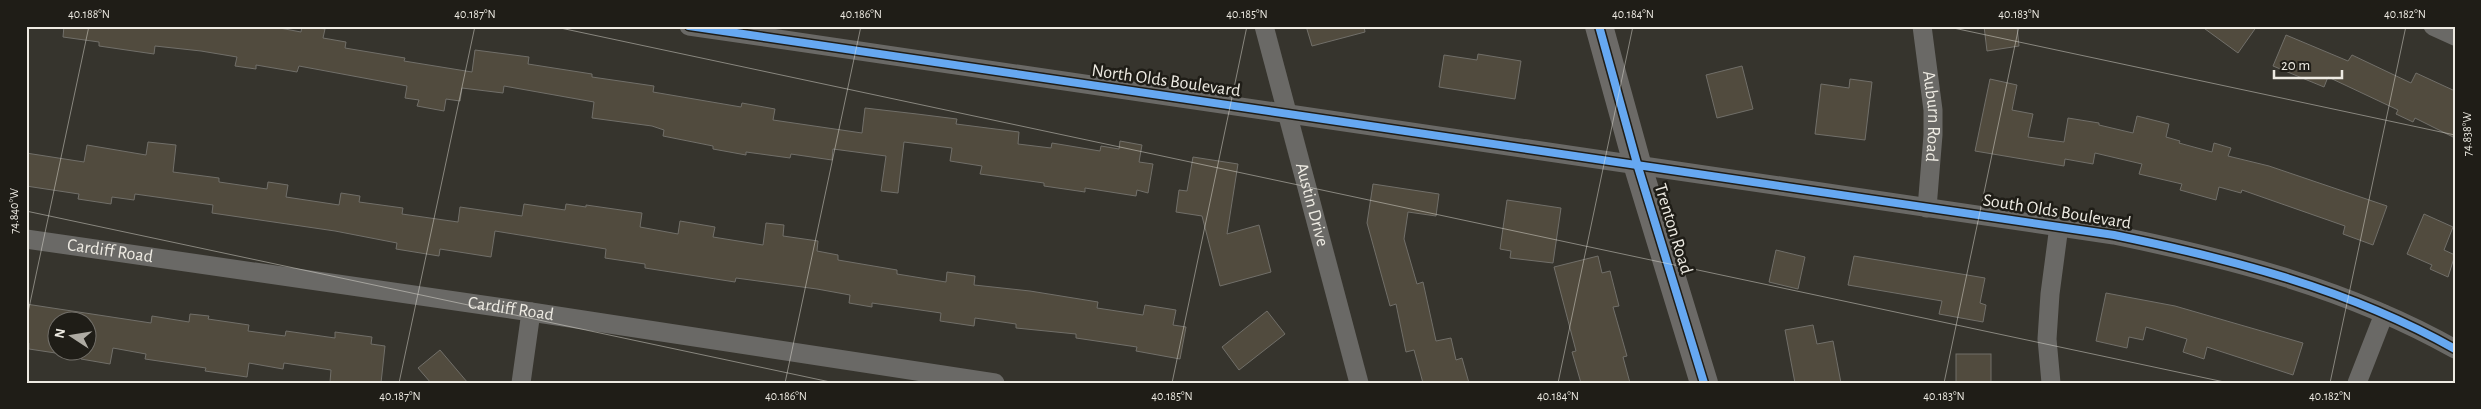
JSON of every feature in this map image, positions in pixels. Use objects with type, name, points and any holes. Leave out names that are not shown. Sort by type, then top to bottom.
[{"type":"main road","name":"Trenton Road","points":[[1599,26],[1638,167],[1704,383]]},
{"type":"street","name":"North Olds Boulevard","points":[[689,26],[1638,167]]},
{"type":"street","name":"Austin Drive","points":[[1264,26],[1359,383]]},
{"type":"street","name":"Auburn Road","points":[[1922,26],[1933,110],[1934,135],[1927,208]]},
{"type":"street","points":[[2434,26],[2455,36]]},
{"type":"street","name":"South Olds Boulevard","points":[[1638,167],[2059,226],[2211,255],[2294,279],[2384,314],[2455,349]]},
{"type":"street","points":[[2050,383],[2047,340],[2050,294],[2059,226]]},
{"type":"street","name":"Cardiff Road","points":[[26,239],[531,312],[996,383]]},
{"type":"street","points":[[521,383],[531,312]]},
{"type":"street","points":[[2357,383],[2384,314]]},
{"type":"building","points":[[64,26],[269,26],[301,32],[302,26],[307,26],[325,29],[323,38],[346,42],[345,48],[405,58],[404,61],[472,72],[475,50],[529,57],[528,64],[592,74],[592,77],[654,86],[653,92],[741,107],[742,103],[775,109],[773,120],[862,133],[865,108],[917,114],[957,119],[956,124],[1019,132],[1018,144],[1051,148],[1052,143],[1100,151],[1101,146],[1119,149],[1120,141],[1142,145],[1139,162],[1153,164],[1148,193],[1137,190],[1136,196],[1085,188],[1085,192],[1044,186],[1044,183],[980,174],[982,166],[950,161],[952,148],[904,142],[898,193],[881,191],[886,156],[833,149],[832,160],[791,154],[790,158],[746,152],[746,155],[713,149],[713,146],[663,136],[664,130],[652,126],[592,118],[594,102],[504,86],[503,93],[462,88],[460,101],[446,99],[444,111],[417,106],[419,100],[405,98],[407,86],[299,66],[297,72],[256,65],[256,69],[235,66],[237,57],[201,51],[155,46],[154,54],[99,46],[99,42],[63,37]]},
{"type":"building","points":[[1306,26],[1364,26],[1365,32],[1312,46]]},
{"type":"building","points":[[1984,26],[2017,26],[2019,46],[1987,51]]},
{"type":"building","points":[[2201,26],[2257,26],[2238,53]]},
{"type":"building","points":[[2286,35],[2348,61],[2352,55],[2411,83],[2416,73],[2455,91],[2455,138],[2415,118],[2413,122],[2396,114],[2398,110],[2328,77],[2324,87],[2273,66]]},
{"type":"building","points":[[1478,54],[1521,61],[1515,99],[1439,87],[1444,55],[1477,60]]},
{"type":"building","points":[[1742,66],[1753,109],[1717,118],[1706,75]]},
{"type":"building","points":[[1850,79],[1872,82],[1865,140],[1815,134],[1821,84],[1849,88]]},
{"type":"building","points":[[1990,79],[2017,85],[2012,110],[2033,114],[2028,137],[2064,142],[2068,118],[2099,123],[2099,125],[2133,133],[2137,116],[2169,124],[2166,137],[2180,141],[2179,143],[2212,152],[2214,143],[2231,148],[2228,156],[2269,166],[2387,206],[2373,245],[2343,234],[2345,226],[2242,190],[2241,193],[2219,187],[2216,200],[2180,190],[2182,184],[2139,174],[2142,164],[2095,153],[2093,164],[2065,159],[2064,166],[1975,151]]},
{"type":"building","points":[[148,142],[176,145],[173,172],[219,178],[219,182],[267,189],[268,182],[288,185],[286,197],[339,205],[341,193],[360,196],[359,202],[403,208],[402,214],[458,222],[460,207],[522,216],[524,204],[565,210],[566,204],[586,207],[586,205],[642,213],[640,227],[678,234],[680,221],[715,227],[713,237],[763,245],[766,223],[784,225],[783,236],[818,241],[817,251],[838,255],[838,260],[897,270],[897,274],[946,282],[947,272],[975,276],[974,285],[1030,291],[1098,302],[1097,308],[1143,315],[1145,305],[1176,310],[1173,325],[1186,327],[1180,359],[1136,351],[1137,347],[1076,338],[1076,334],[1016,328],[1016,324],[975,318],[974,326],[940,321],[941,313],[872,303],[872,307],[849,303],[850,295],[817,289],[736,278],[735,282],[645,268],[645,264],[605,258],[606,249],[495,231],[491,257],[440,249],[439,256],[396,249],[397,243],[335,231],[212,213],[213,205],[135,194],[134,200],[112,197],[111,204],[78,199],[79,194],[26,186],[26,153],[84,162],[87,145],[146,155]]},
{"type":"building","points":[[1193,157],[1238,164],[1227,234],[1259,225],[1271,272],[1220,286],[1202,216],[1176,212],[1179,190],[1187,191]]},
{"type":"building","points":[[1373,184],[1439,194],[1436,216],[1408,212],[1404,239],[1417,284],[1423,282],[1436,341],[1451,338],[1456,360],[1462,358],[1469,383],[1423,383],[1414,350],[1406,352],[1396,304],[1390,306],[1367,223]]},
{"type":"building","points":[[1507,200],[1561,208],[1553,263],[1510,258],[1511,251],[1500,249]]},
{"type":"building","points":[[2424,214],[2453,227],[2444,250],[2455,255],[2448,277],[2430,269],[2432,265],[2407,254]]},
{"type":"building","points":[[1776,250],[1805,257],[1798,289],[1769,282]]},
{"type":"building","points":[[1598,256],[1602,273],[1610,271],[1619,306],[1613,307],[1627,356],[1623,357],[1630,383],[1581,383],[1572,352],[1576,351],[1554,267]]},
{"type":"building","points":[[1854,256],[1985,278],[1980,303],[1986,305],[1983,322],[1939,314],[1942,301],[1848,285]]},
{"type":"building","points":[[2106,293],[2175,306],[2303,343],[2293,375],[2207,347],[2204,359],[2183,352],[2187,339],[2146,327],[2143,340],[2129,337],[2127,348],[2096,341]]},
{"type":"building","points":[[26,304],[79,312],[48,312],[48,352],[29,349],[29,343],[26,342]]},
{"type":"building","points":[[1267,311],[1285,334],[1239,370],[1222,347]]},
{"type":"building","points":[[190,314],[209,316],[208,319],[249,325],[248,331],[285,336],[286,331],[335,338],[335,332],[372,337],[371,344],[385,346],[381,383],[330,382],[331,370],[284,363],[283,369],[249,363],[247,377],[205,371],[206,368],[145,359],[146,354],[113,348],[110,364],[98,362],[98,315],[151,323],[152,316],[189,322]]},
{"type":"building","points":[[1813,325],[1817,344],[1833,341],[1841,383],[1795,383],[1785,330]]},
{"type":"building","points":[[440,350],[468,383],[431,383],[418,368]]},
{"type":"building","points":[[1956,354],[1991,354],[1991,383],[1956,383]]},
{"type":"cycle path","points":[[689,26],[2114,235],[2202,254],[2289,278],[2373,309],[2455,349]]},
{"type":"cycle path","points":[[1599,26],[1638,167],[1704,383]]}]
